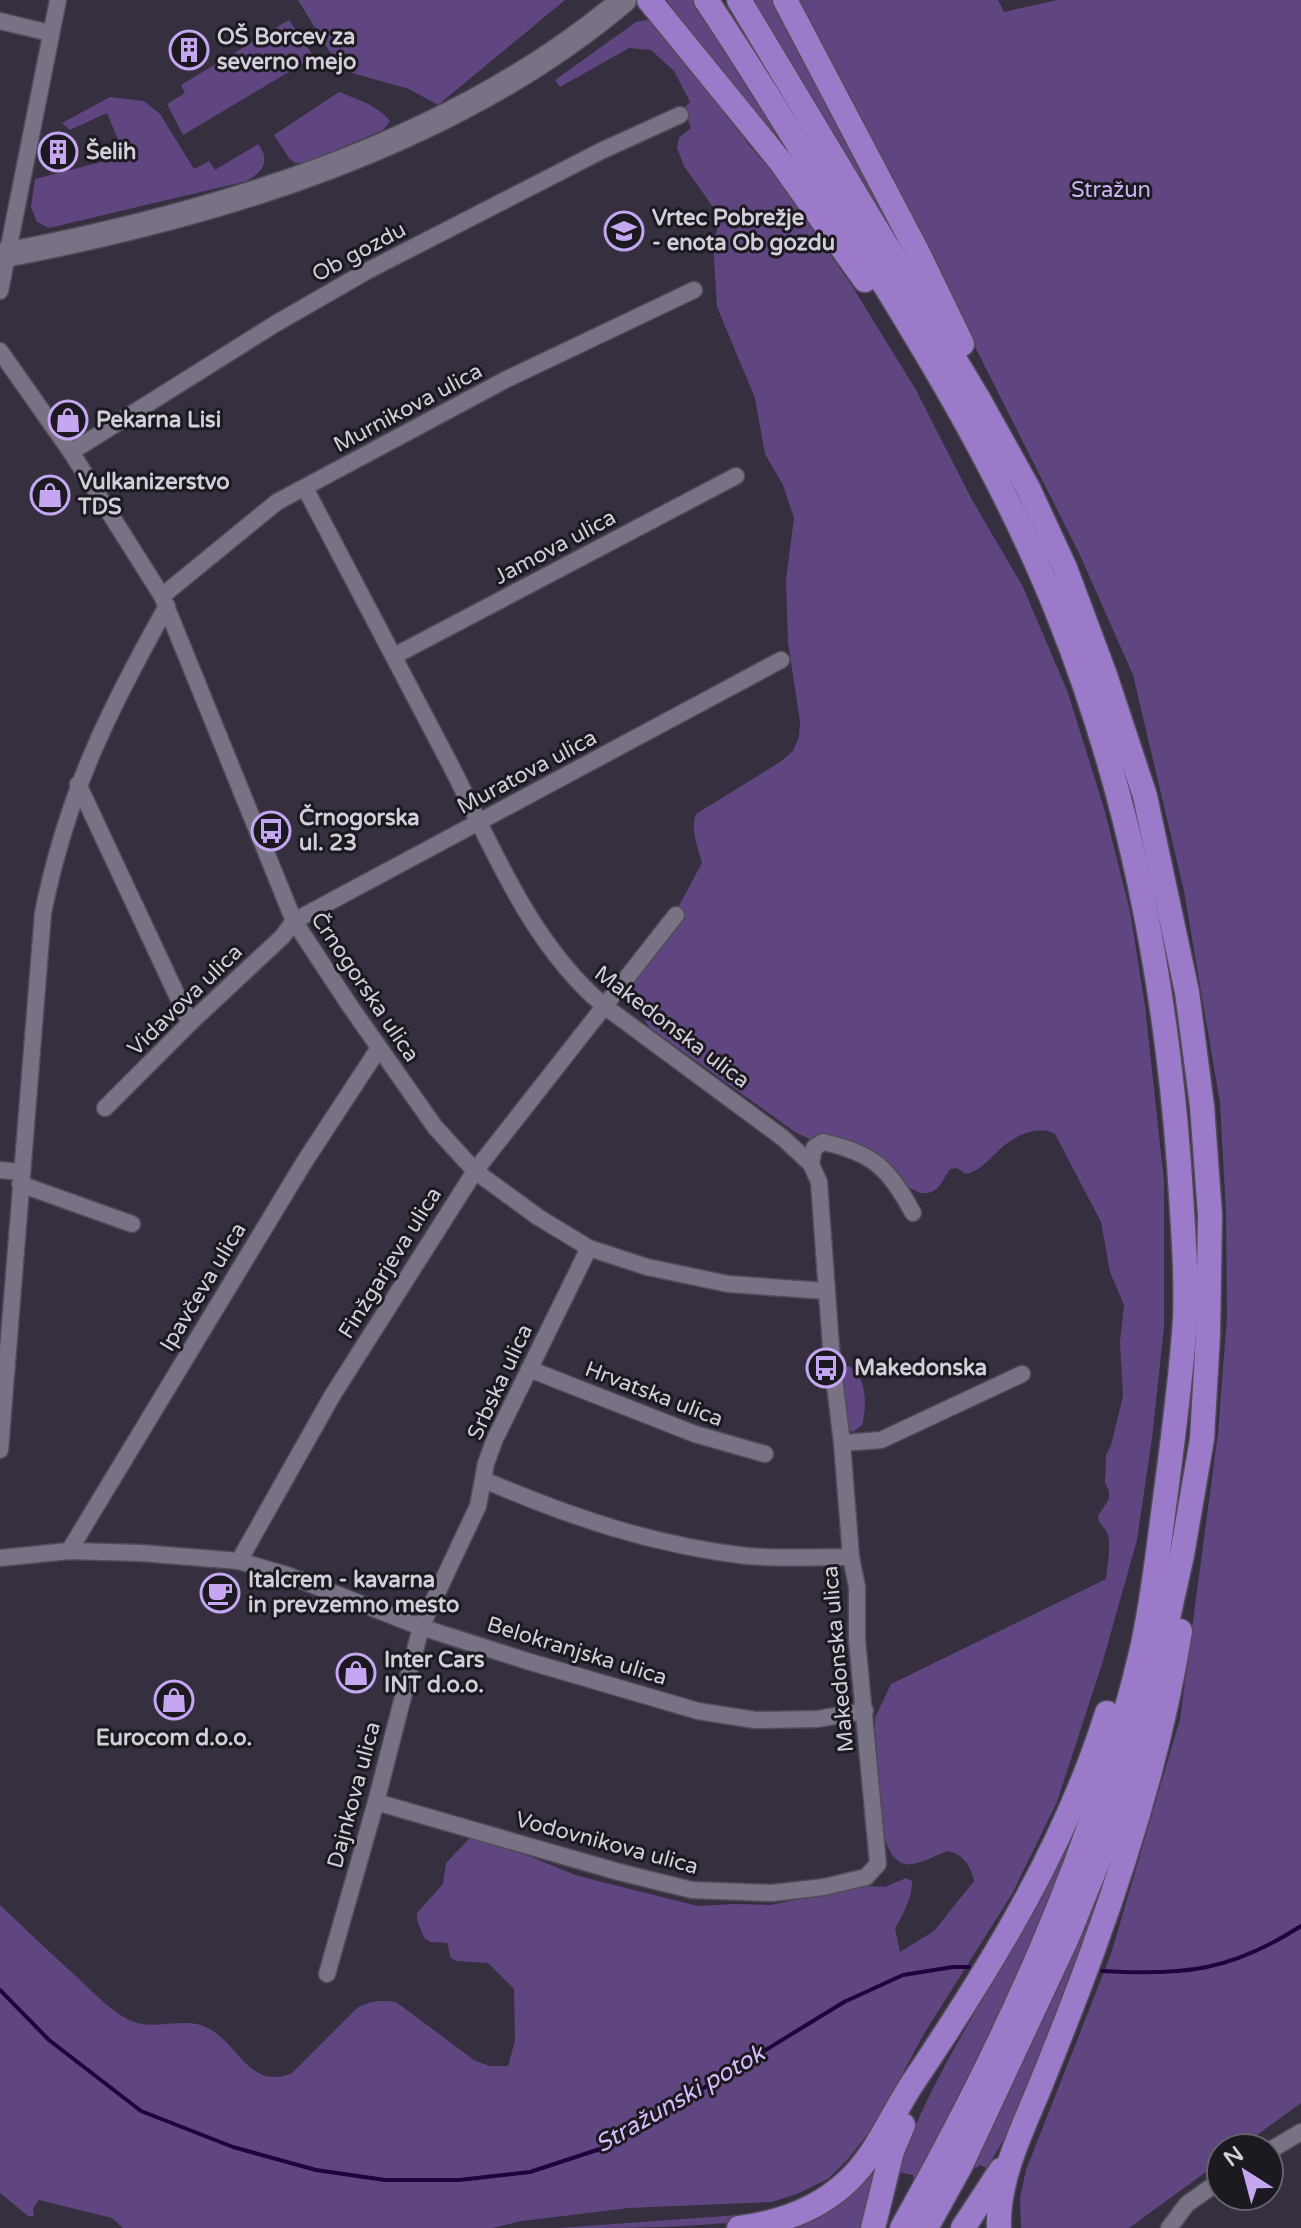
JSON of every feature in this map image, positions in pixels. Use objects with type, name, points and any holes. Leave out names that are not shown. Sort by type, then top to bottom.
[{"type":"highway","points":[[649,0],[780,161],[867,282],[900,307]]},
{"type":"highway","points":[[706,0],[900,307],[962,413],[1008,501],[1058,615],[1120,802],[1160,996],[1174,1106],[1185,1299],[1176,1408],[1171,1553],[1160,1654],[1114,1822],[1067,1938],[961,2165],[926,2228]]},
{"type":"highway","points":[[739,0],[979,400],[1028,488],[1065,568],[1145,796],[1187,992],[1202,1106],[1210,1215],[1202,1439],[1096,1808],[1051,1928],[1009,2022],[902,2228]]},
{"type":"highway","points":[[785,0],[917,251],[964,348],[979,400]]},
{"type":"highway","points":[[739,2228],[779,2221],[810,2208],[848,2181],[876,2146],[912,2084],[933,2057],[1017,1916],[1063,1829],[1171,1553]]},
{"type":"highway","points":[[999,2228],[1005,2183],[1017,2143],[1095,1946],[1154,1754],[1176,1658],[1185,1600],[1171,1553]]},
{"type":"highway","points":[[873,2228],[892,2151],[933,2057]]},
{"type":"highway","points":[[963,2228],[989,2192],[1017,2143]]},
{"type":"street","points":[[0,291],[4,255],[58,0]]},
{"type":"street","points":[[4,255],[148,225],[278,184],[372,149],[431,122],[527,70],[624,0]]},
{"type":"street","points":[[0,21],[50,33]]},
{"type":"street","name":"Ob gozdu","points":[[71,452],[275,324],[367,271],[601,151],[680,115]]},
{"type":"street","name":"Murnikova ulica","points":[[165,601],[249,523],[277,502],[505,380],[694,290]]},
{"type":"street","name":"Črnogorska ulica","points":[[0,351],[71,452],[165,601],[294,921],[435,1127],[475,1171],[538,1217],[589,1248],[647,1267],[704,1280],[826,1291]]},
{"type":"street","name":"Jamova ulica","points":[[394,656],[736,476]]},
{"type":"street","name":"Makedonska ulica","points":[[305,488],[538,929],[577,983],[783,1138],[811,1164],[819,1182],[826,1291],[851,1557],[857,1587],[857,1640],[878,1850],[875,1869]]},
{"type":"street","points":[[0,1450],[43,913],[55,856],[78,784],[165,601]]},
{"type":"street","name":"Muratova ulica","points":[[294,921],[781,660]]},
{"type":"street","points":[[78,784],[190,1023]]},
{"type":"street","name":"Finžgarjeva ulica","points":[[239,1561],[332,1396],[475,1171],[676,915]]},
{"type":"street","name":"Vidavova ulica","points":[[105,1108],[282,937],[294,921]]},
{"type":"street","name":"Ipavčeva ulica","points":[[69,1551],[305,1161],[379,1048]]},
{"type":"street","points":[[811,1164],[814,1148],[823,1142],[869,1156],[890,1174],[913,1213]]},
{"type":"street","points":[[0,1170],[132,1224]]},
{"type":"street","name":"Srbska ulica","points":[[421,1627],[478,1506],[486,1463],[495,1439],[589,1248]]},
{"type":"street","name":"Hrvatska ulica","points":[[529,1369],[695,1434],[765,1454]]},
{"type":"street","points":[[842,1443],[881,1440],[1022,1374]]},
{"type":"street","points":[[484,1480],[568,1515],[660,1541],[750,1556],[851,1557]]},
{"type":"street","name":"Belokranjska ulica","points":[[0,1558],[69,1551],[239,1561],[287,1575],[421,1627],[713,1714],[755,1720],[817,1719],[865,1711]]},
{"type":"street","name":"Dajnkova ulica","points":[[327,1974],[421,1627]]},
{"type":"street","name":"Vodovnikova ulica","points":[[376,1802],[692,1890],[772,1893],[850,1882],[866,1877],[875,1869]]},
{"type":"street","points":[[1169,2228],[1187,2204],[1205,2191]]},
{"type":"green space","points":[[298,0],[565,0],[438,105],[409,89],[341,70]]},
{"type":"green space","points":[[667,0],[697,0],[833,216],[670,8]]},
{"type":"green space","points":[[751,0],[780,0],[945,320]]},
{"type":"green space","name":"Stražun","points":[[800,0],[998,0],[1004,12],[1057,0],[1301,0],[1301,2103],[1261,2132],[1205,2132],[1205,2173],[1129,2228],[1021,2228],[1020,2198],[1026,2170],[1111,1954],[1180,1719],[1218,1433],[1227,1317],[1226,1213],[1220,1103],[1184,891],[1133,675],[1079,553]]},
{"type":"green space","points":[[289,20],[314,57],[183,135],[167,104],[185,93],[181,85]]},
{"type":"green space","points":[[647,20],[657,25],[726,107],[747,143],[774,174],[852,286],[916,390],[971,498],[1023,587],[1068,693],[1104,808],[1130,911],[1145,1006],[1164,1181],[1164,1327],[1137,1540],[1102,1664],[1057,1802],[1012,1894],[925,2032],[875,2124],[828,2179],[772,2202],[629,2208],[522,2221],[492,2228],[123,2228],[112,2218],[39,2200],[33,2209],[34,2216],[28,2216],[0,2193],[0,1905],[122,2016],[150,2025],[182,2023],[203,2026],[223,2039],[248,2066],[267,2076],[278,2077],[292,2073],[357,2008],[380,2001],[396,2002],[474,2060],[489,2066],[508,2066],[515,2041],[514,1989],[488,1963],[451,1958],[447,1943],[430,1942],[424,1938],[417,1920],[417,1913],[443,1884],[446,1863],[471,1837],[499,1844],[578,1876],[698,1906],[770,1905],[866,1886],[885,1887],[906,1878],[912,1881],[911,1893],[895,1928],[900,1952],[934,1931],[974,1881],[966,1862],[954,1853],[948,1851],[918,1863],[902,1863],[896,1859],[884,1837],[875,1718],[891,1684],[1106,1579],[1108,1537],[1098,1516],[1109,1499],[1105,1483],[1106,1455],[1123,1396],[1120,1342],[1124,1305],[1110,1272],[1101,1222],[1055,1134],[1040,1130],[1019,1136],[974,1171],[966,1174],[957,1168],[950,1169],[935,1190],[920,1193],[795,1132],[650,1028],[633,1003],[630,986],[656,948],[702,863],[694,832],[696,814],[793,751],[799,737],[800,722],[788,642],[786,580],[794,518],[783,485],[765,454],[755,398],[717,307],[713,242],[717,230],[715,210],[684,166],[677,148],[679,138],[691,128],[684,108],[690,102],[674,71],[651,50],[629,48],[560,87],[555,80],[636,22]]},
{"type":"green space","points":[[339,92],[373,107],[390,121],[383,130],[306,162],[295,163],[274,135]]},
{"type":"green space","points":[[110,97],[144,101],[160,114],[194,169],[209,161],[215,170],[258,144],[264,156],[263,165],[247,181],[49,228],[37,222],[31,207],[35,179],[125,156],[107,113],[70,130],[62,123]]},
{"type":"green space","points":[[849,1366],[859,1377],[865,1401],[862,1425],[853,1432],[848,1430],[840,1371]]},
{"type":"green space","points":[[1088,1801],[1010,2003],[915,2189],[913,2175],[898,2172],[910,2139],[955,2046],[1032,1912]]},
{"type":"green space","points":[[1103,1870],[1101,1888],[1076,1961],[1019,2113],[987,2168],[980,2165],[969,2167]]},
{"type":"green space","points":[[881,2152],[864,2228],[790,2228]]},
{"type":"green space","points":[[753,2214],[747,2221],[700,2225],[558,2228]]},
{"type":"waterway","name":"Stražunski potok","points":[[1102,1971],[1157,1972],[1206,1967],[1252,1953],[1301,1926]]},
{"type":"waterway","name":"Stražunski potok","points":[[0,1990],[49,2040],[141,2111],[233,2147],[316,2170],[385,2180],[459,2180],[530,2172],[609,2146],[844,2002],[903,1975],[969,1967]]},
{"type":"place","name":"OŠ Borcev za severno mejo","points":[[189,50]]},
{"type":"place","name":"Šelih","points":[[58,152]]},
{"type":"place","name":"Vrtec Pobrežje - enota Ob gozdu","points":[[624,231]]},
{"type":"place","name":"Pekarna Lisi","points":[[68,420]]},
{"type":"place","name":"Vulkanizerstvo TDS","points":[[50,495]]},
{"type":"place","name":"Črnogorska ul. 23","points":[[271,831]]},
{"type":"place","name":"Makedonska","points":[[826,1368]]},
{"type":"place","name":"Italcrem - kavarna in prevzemno mesto","points":[[220,1593]]},
{"type":"place","name":"Inter Cars INT d.o.o.","points":[[356,1673]]},
{"type":"place","name":"Eurocom d.o.o.","points":[[174,1700]]}]
